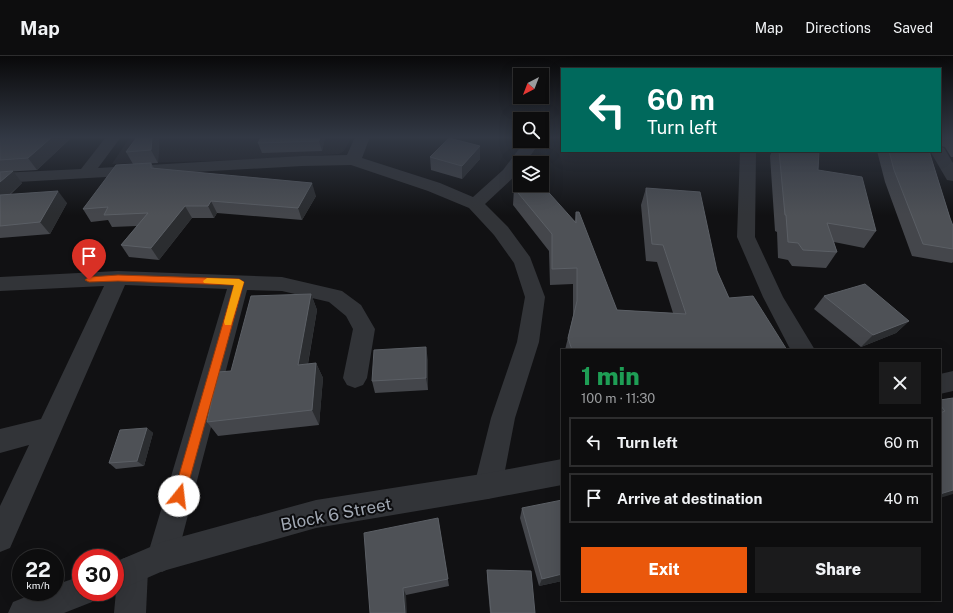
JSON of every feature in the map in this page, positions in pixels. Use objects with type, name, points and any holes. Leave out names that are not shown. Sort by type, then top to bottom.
[{"type":"street","points":[[85,174],[94,163]]},
{"type":"street","points":[[0,178],[263,163]]},
{"type":"street","points":[[361,163],[434,187],[475,204],[501,230],[523,262],[535,297],[528,342],[503,418],[488,486]]},
{"type":"street","points":[[475,204],[509,172],[516,163]]},
{"type":"street","points":[[748,163],[746,238],[772,297],[797,341],[803,349]]},
{"type":"street","points":[[945,163],[953,176]]},
{"type":"street","points":[[0,538],[118,278]]},
{"type":"street","points":[[0,284],[118,278],[239,282],[282,284],[335,296],[354,311],[364,329],[355,378]]},
{"type":"street","points":[[162,557],[239,282]]},
{"type":"street","points":[[941,384],[953,381]]},
{"type":"street","points":[[0,441],[51,428]]},
{"type":"street","name":"Block 6 Street","points":[[124,573],[162,557],[316,514],[488,486],[561,472]]},
{"type":"street","points":[[124,573],[130,613]]},
{"type":"street","points":[[24,613],[72,594]]},
{"type":"shaded area","points":[[113,163],[145,163],[112,164]]},
{"type":"building","points":[[151,163],[151,168],[312,183],[298,208],[211,201],[208,206],[185,206],[151,248],[121,245],[148,213],[104,215],[108,207],[83,209],[116,165]]},
{"type":"building","points":[[451,163],[465,163],[462,166]]},
{"type":"building","points":[[780,163],[818,163],[818,170],[862,177],[876,231],[827,223],[837,252],[803,250],[798,243],[788,242]]},
{"type":"building","points":[[892,163],[933,163],[953,226],[953,249],[923,244]]},
{"type":"building","points":[[13,171],[0,182],[0,172]]},
{"type":"building","points":[[646,188],[700,192],[717,271],[729,298],[753,296],[786,349],[572,349],[568,338],[577,301],[577,268],[552,269],[552,234],[517,192],[548,192],[576,223],[576,212],[579,212],[617,310],[686,314],[663,245],[652,244]]},
{"type":"building","points":[[58,191],[40,222],[0,226],[0,195]]},
{"type":"building","points":[[865,284],[909,321],[873,335],[824,296]]},
{"type":"building","points":[[311,294],[298,365],[316,363],[312,410],[207,422],[218,372],[231,371],[251,296]]},
{"type":"building","points":[[426,347],[426,378],[372,381],[374,350]]},
{"type":"building","points":[[953,398],[953,490],[941,494],[941,413],[945,411],[941,406],[941,400]]},
{"type":"building","points":[[147,428],[137,461],[109,463],[120,430]]},
{"type":"building","points":[[561,500],[561,574],[542,579],[522,508]]},
{"type":"building","points":[[438,518],[448,579],[403,588],[405,613],[370,613],[364,533]]},
{"type":"building","points":[[487,570],[531,571],[535,613],[491,613]]},
{"type":"slow traffic","points":[[207,281],[239,282],[228,322]]},
{"type":"route","points":[[89,280],[118,278],[239,282],[179,496]]}]
